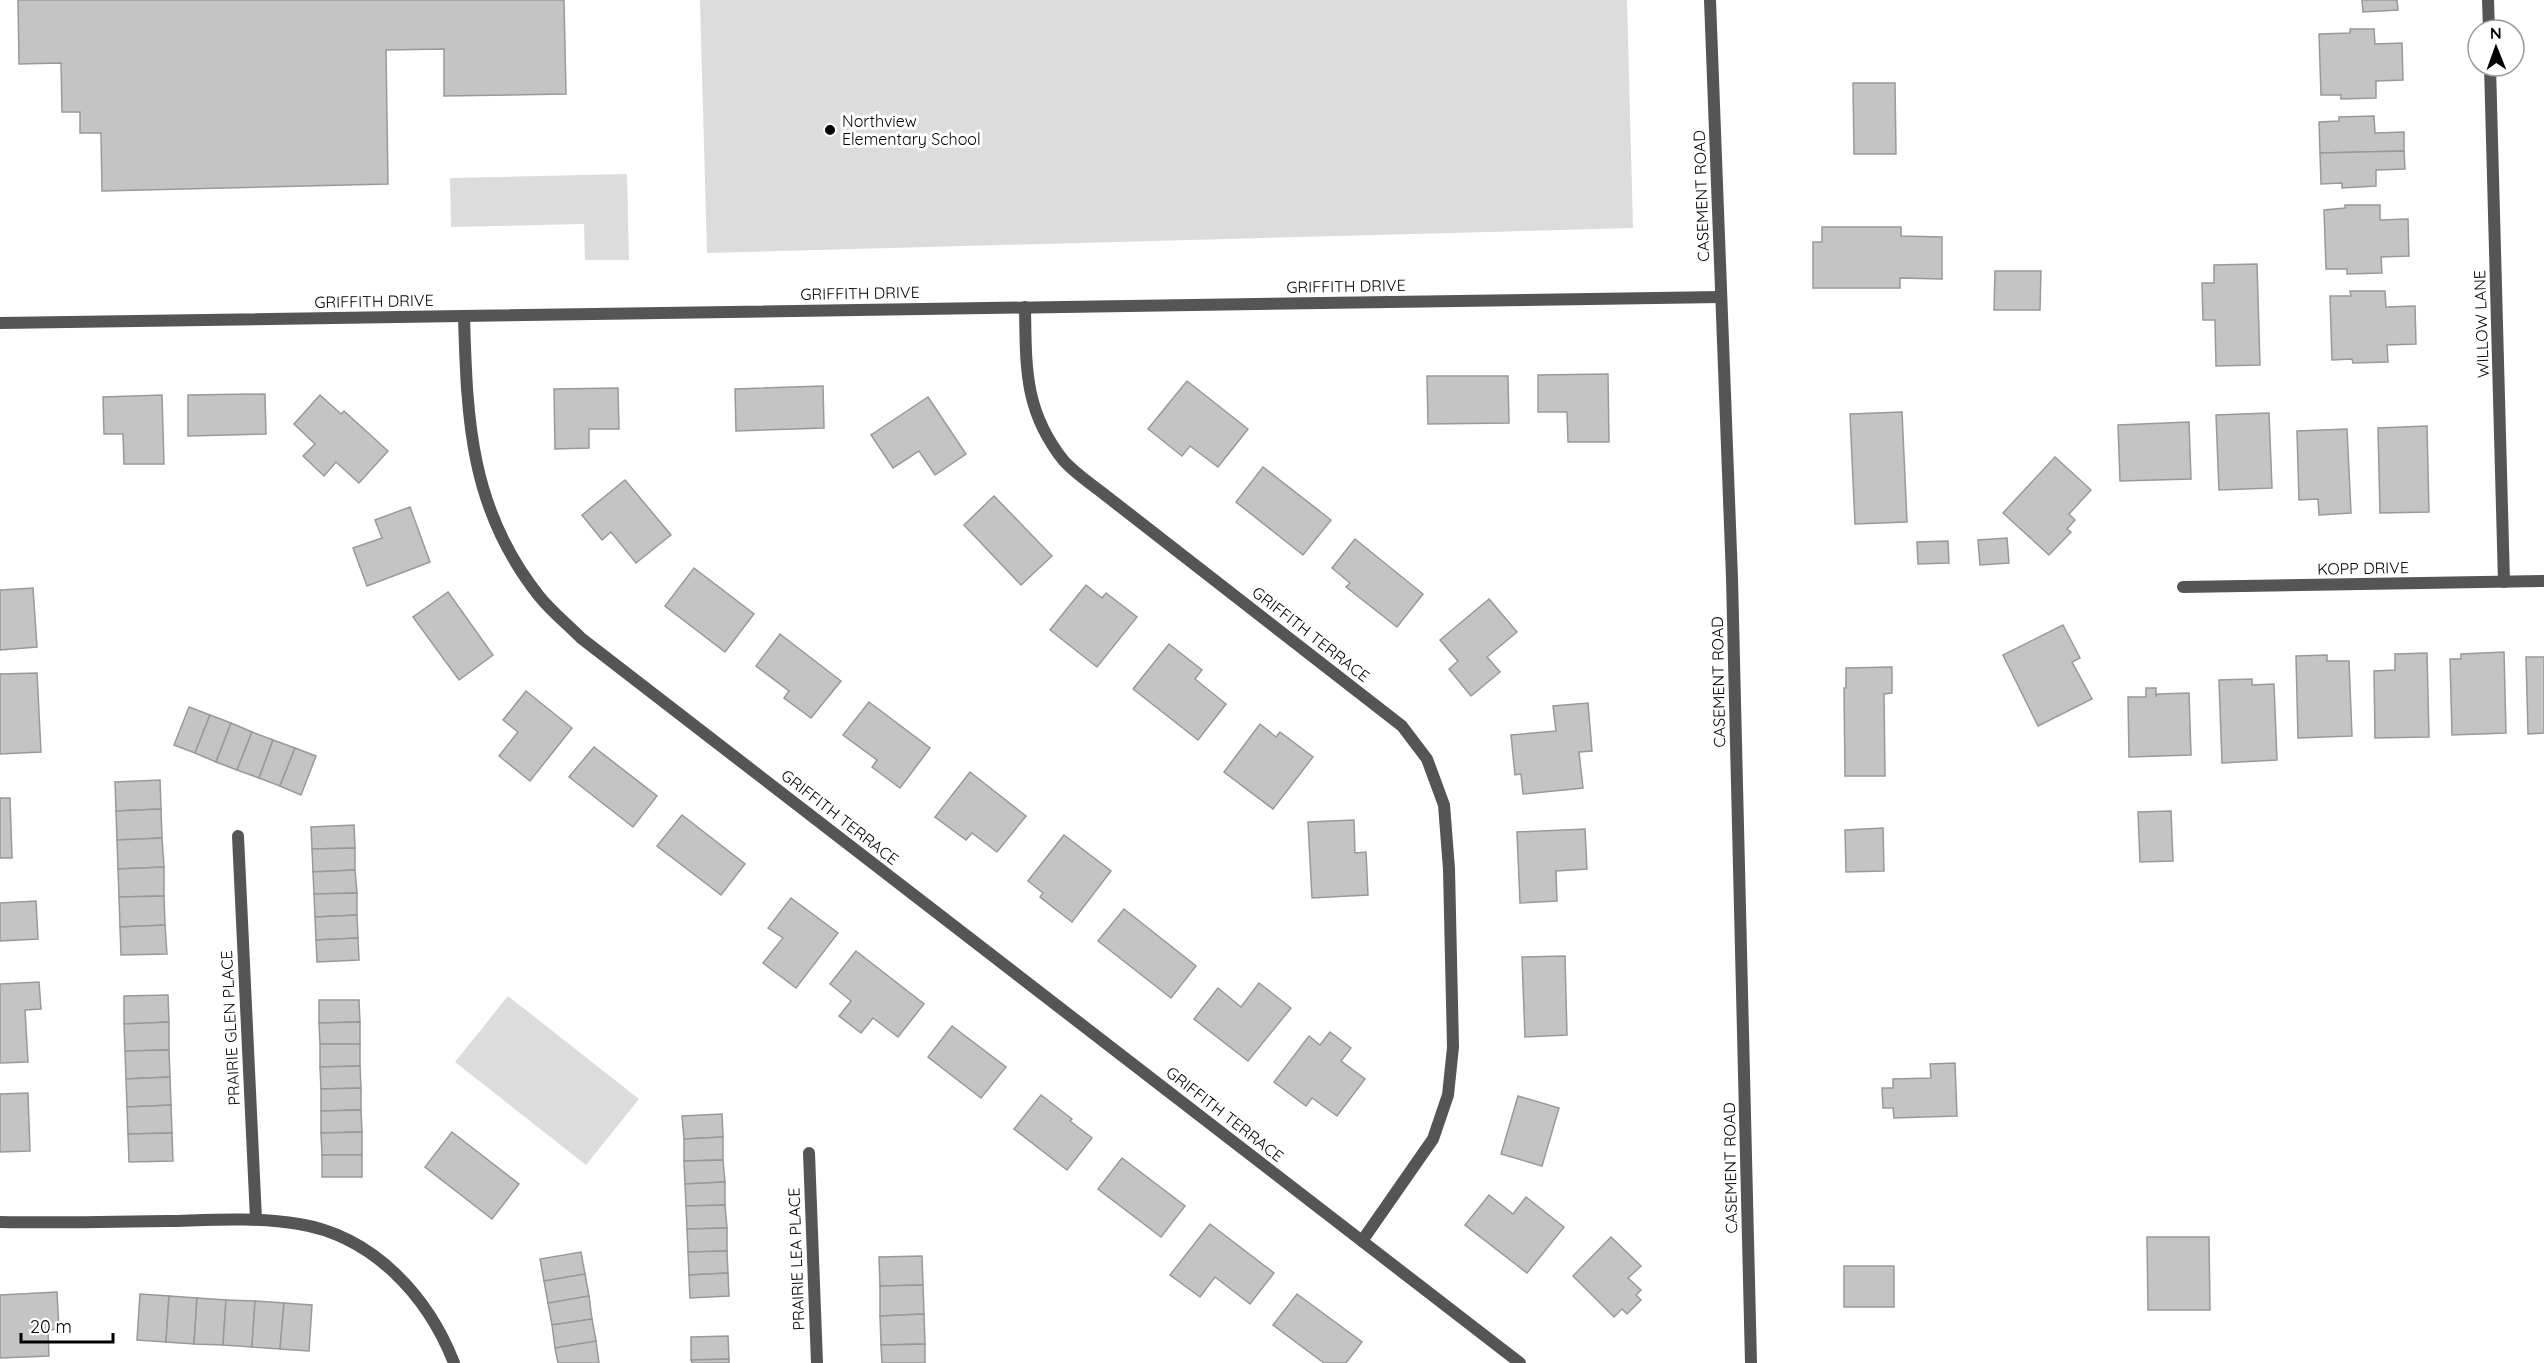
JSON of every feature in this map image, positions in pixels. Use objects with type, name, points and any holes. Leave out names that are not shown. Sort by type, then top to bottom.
[{"type":"street","name":"CASEMENT ROAD","points":[[1710,0],[1732,578],[1751,1363]]},
{"type":"street","points":[[2488,0],[2489,18]]},
{"type":"street","name":"WILLOW LANE","points":[[2490,78],[2504,582]]},
{"type":"street","name":"GRIFFITH DRIVE","points":[[0,323],[1721,297]]},
{"type":"street","name":"GRIFFITH TERRACE","points":[[1025,307],[1027,381],[1039,423],[1065,462],[1402,726],[1427,759],[1444,805],[1449,869],[1453,1047],[1448,1095],[1432,1139],[1362,1241]]},
{"type":"street","name":"GRIFFITH TERRACE","points":[[464,316],[465,391],[470,432],[484,497],[509,554],[540,597],[581,638],[1520,1363]]},
{"type":"street","name":"KOPP DRIVE","points":[[2183,587],[2544,581]]},
{"type":"street","name":"PRAIRIE GLEN PLACE","points":[[238,836],[256,1219]]},
{"type":"street","name":"PRAIRIE LEA PLACE","points":[[809,1153],[817,1363]]},
{"type":"street","points":[[0,1222],[256,1219],[314,1228],[336,1234],[371,1252],[401,1277],[431,1315],[454,1363]]},
{"type":"shaded area","points":[[700,0],[1627,0],[1633,228],[707,253]]},
{"type":"shaded area","points":[[627,174],[629,260],[585,260],[584,224],[451,227],[450,178]]},
{"type":"shaded area","points":[[508,996],[639,1099],[586,1165],[455,1062]]},
{"type":"building","points":[[18,0],[564,0],[566,94],[444,96],[444,49],[386,50],[388,184],[102,191],[101,133],[80,133],[80,112],[62,112],[61,63],[19,64]]},
{"type":"building","points":[[2362,0],[2397,0],[2398,10],[2363,12]]},
{"type":"building","points":[[2350,29],[2374,29],[2375,44],[2402,43],[2403,80],[2376,81],[2376,98],[2341,99],[2341,95],[2321,95],[2319,34],[2350,33]]},
{"type":"building","points":[[1853,83],[1895,83],[1896,154],[1854,154]]},
{"type":"building","points":[[2374,116],[2375,133],[2404,132],[2404,151],[2320,153],[2319,122],[2339,121],[2339,117]]},
{"type":"building","points":[[2404,151],[2405,169],[2376,170],[2376,186],[2342,188],[2342,183],[2321,184],[2320,153]]},
{"type":"building","points":[[2345,205],[2380,205],[2380,220],[2408,219],[2409,256],[2381,257],[2382,273],[2347,274],[2347,269],[2326,269],[2324,210],[2345,208]]},
{"type":"building","points":[[1822,227],[1901,227],[1901,236],[1942,237],[1942,279],[1900,278],[1900,288],[1813,288],[1813,242],[1822,242]]},
{"type":"building","points":[[2257,264],[2260,365],[2216,366],[2215,320],[2203,320],[2202,283],[2214,283],[2214,265]]},
{"type":"building","points":[[1995,271],[2041,271],[2040,310],[1994,310]]},
{"type":"building","points":[[2350,291],[2385,291],[2386,307],[2415,306],[2416,344],[2387,345],[2388,362],[2353,363],[2352,359],[2332,360],[2330,296],[2351,296]]},
{"type":"building","points":[[1608,374],[1609,442],[1568,442],[1567,412],[1538,412],[1538,375]]},
{"type":"building","points":[[1427,376],[1508,376],[1509,423],[1428,424]]},
{"type":"building","points":[[1187,381],[1248,429],[1218,467],[1190,446],[1182,456],[1148,429]]},
{"type":"building","points":[[823,386],[824,428],[736,431],[735,389]]},
{"type":"building","points":[[618,388],[619,429],[589,429],[589,448],[555,449],[554,389]]},
{"type":"building","points":[[265,394],[266,434],[188,436],[188,395]]},
{"type":"building","points":[[162,395],[164,464],[124,464],[123,434],[104,434],[103,397]]},
{"type":"building","points":[[320,395],[341,414],[344,411],[388,451],[359,483],[336,462],[324,476],[303,456],[315,444],[294,424]]},
{"type":"building","points":[[928,397],[966,454],[935,475],[919,451],[893,468],[871,435]]},
{"type":"building","points":[[1902,412],[1907,522],[1855,524],[1850,414]]},
{"type":"building","points":[[2269,413],[2272,488],[2219,490],[2216,415]]},
{"type":"building","points":[[2189,422],[2191,479],[2120,481],[2118,425]]},
{"type":"building","points":[[2427,426],[2429,512],[2380,513],[2378,428]]},
{"type":"building","points":[[2347,429],[2351,513],[2319,515],[2318,499],[2299,500],[2297,431]]},
{"type":"building","points":[[2055,457],[2091,490],[2069,514],[2075,520],[2067,529],[2071,532],[2049,555],[2003,513]]},
{"type":"building","points":[[1263,467],[1331,520],[1303,555],[1236,502]]},
{"type":"building","points":[[625,480],[671,535],[636,563],[611,532],[602,540],[582,515]]},
{"type":"building","points":[[994,496],[1052,556],[1021,585],[964,525]]},
{"type":"building","points":[[410,507],[430,562],[367,586],[353,548],[382,538],[375,520]]},
{"type":"building","points":[[2007,538],[2009,563],[1980,565],[1978,540]]},
{"type":"building","points":[[1355,539],[1423,594],[1397,627],[1346,587],[1350,583],[1332,568]]},
{"type":"building","points":[[1948,541],[1949,563],[1918,564],[1917,542]]},
{"type":"building","points":[[694,568],[754,614],[725,652],[665,606]]},
{"type":"building","points":[[1086,585],[1102,598],[1106,593],[1137,617],[1097,667],[1050,630]]},
{"type":"building","points":[[33,588],[37,647],[0,650],[0,590]]},
{"type":"building","points":[[448,592],[493,655],[459,680],[413,617]]},
{"type":"building","points":[[1489,599],[1517,632],[1487,657],[1500,672],[1471,696],[1449,669],[1458,661],[1440,640]]},
{"type":"building","points":[[2063,625],[2080,658],[2072,662],[2092,699],[2038,726],[2003,655]]},
{"type":"building","points":[[780,634],[841,681],[811,718],[784,698],[789,691],[756,666]]},
{"type":"building","points":[[1169,644],[1202,670],[1195,679],[1226,704],[1198,740],[1133,689]]},
{"type":"building","points":[[2504,652],[2506,733],[2452,735],[2450,659],[2461,659],[2461,654]]},
{"type":"building","points":[[2427,653],[2429,737],[2375,738],[2374,671],[2395,670],[2395,654]]},
{"type":"building","points":[[2327,655],[2327,661],[2349,661],[2352,736],[2298,738],[2296,656]]},
{"type":"building","points":[[2526,657],[2544,657],[2544,733],[2528,734]]},
{"type":"building","points":[[1892,667],[1892,693],[1884,694],[1885,776],[1845,776],[1844,688],[1846,688],[1846,668]]},
{"type":"building","points":[[37,673],[41,752],[0,754],[0,674]]},
{"type":"building","points":[[2252,679],[2252,685],[2274,684],[2277,760],[2222,763],[2219,680]]},
{"type":"building","points":[[2146,688],[2156,688],[2156,696],[2158,694],[2189,693],[2191,755],[2129,757],[2128,697],[2146,697]]},
{"type":"building","points":[[526,691],[572,728],[530,781],[499,756],[518,732],[503,720]]},
{"type":"building","points":[[869,702],[930,748],[900,788],[872,767],[877,760],[843,735]]},
{"type":"building","points":[[1588,703],[1592,751],[1579,752],[1583,788],[1523,794],[1521,774],[1515,775],[1511,735],[1556,731],[1553,706]]},
{"type":"building","points":[[189,707],[210,715],[195,753],[174,745]]},
{"type":"building","points":[[210,715],[231,723],[216,762],[195,753]]},
{"type":"building","points":[[231,723],[252,732],[237,770],[216,762]]},
{"type":"building","points":[[1260,724],[1276,737],[1280,732],[1313,757],[1273,809],[1224,772]]},
{"type":"building","points":[[252,732],[273,740],[259,778],[237,770]]},
{"type":"building","points":[[273,740],[295,748],[280,786],[259,778]]},
{"type":"building","points":[[594,747],[657,796],[633,827],[569,777]]},
{"type":"building","points":[[295,748],[316,756],[301,795],[280,786]]},
{"type":"building","points":[[970,772],[1026,816],[997,852],[972,833],[966,840],[935,817]]},
{"type":"building","points":[[160,780],[161,809],[116,811],[115,782]]},
{"type":"building","points":[[0,798],[10,798],[12,858],[0,858]]},
{"type":"building","points":[[161,809],[162,838],[117,840],[116,811]]},
{"type":"building","points":[[2171,811],[2173,861],[2140,862],[2138,812]]},
{"type":"building","points":[[682,815],[745,864],[721,895],[657,846]]},
{"type":"building","points":[[1354,820],[1355,853],[1366,852],[1368,895],[1312,898],[1308,822]]},
{"type":"building","points":[[354,825],[355,848],[312,849],[311,827]]},
{"type":"building","points":[[1883,828],[1884,871],[1846,872],[1845,830]]},
{"type":"building","points":[[1585,829],[1587,869],[1556,871],[1557,901],[1520,903],[1517,832]]},
{"type":"building","points":[[1064,835],[1111,871],[1072,922],[1040,897],[1043,893],[1028,881]]},
{"type":"building","points":[[162,838],[164,867],[118,869],[117,840]]},
{"type":"building","points":[[355,848],[355,870],[313,872],[312,849]]},
{"type":"building","points":[[164,867],[164,896],[119,897],[118,869]]},
{"type":"building","points":[[355,870],[357,893],[314,894],[313,872]]},
{"type":"building","points":[[357,893],[357,915],[315,917],[314,894]]},
{"type":"building","points":[[164,896],[165,925],[120,927],[119,897]]},
{"type":"building","points":[[791,898],[838,933],[796,988],[763,963],[783,938],[768,928]]},
{"type":"building","points":[[36,901],[38,939],[0,941],[0,903]]},
{"type":"building","points":[[1124,909],[1196,966],[1171,998],[1098,941]]},
{"type":"building","points":[[357,915],[358,938],[316,940],[315,917]]},
{"type":"building","points":[[165,925],[167,954],[121,955],[120,927]]},
{"type":"building","points":[[358,938],[359,960],[317,962],[316,940]]},
{"type":"building","points":[[856,951],[924,1004],[898,1037],[873,1018],[861,1033],[839,1016],[851,1001],[830,984]]},
{"type":"building","points":[[1565,956],[1567,1035],[1525,1037],[1522,957]]},
{"type":"building","points":[[39,982],[41,1009],[25,1010],[28,1062],[0,1063],[0,984]]},
{"type":"building","points":[[1259,983],[1291,1008],[1248,1061],[1194,1019],[1218,988],[1241,1007]]},
{"type":"building","points":[[168,995],[169,1022],[124,1024],[124,996]]},
{"type":"building","points":[[319,1000],[359,1000],[360,1022],[319,1023]]},
{"type":"building","points":[[169,1022],[169,1050],[125,1051],[124,1024]]},
{"type":"building","points":[[360,1022],[360,1044],[320,1044],[319,1023]]},
{"type":"building","points":[[952,1026],[1006,1067],[981,1098],[928,1057]]},
{"type":"building","points":[[1330,1032],[1351,1048],[1341,1061],[1365,1079],[1337,1116],[1312,1098],[1306,1106],[1274,1082],[1309,1036],[1320,1045]]},
{"type":"building","points":[[320,1044],[360,1044],[360,1066],[320,1067]]},
{"type":"building","points":[[169,1050],[170,1077],[126,1079],[125,1051]]},
{"type":"building","points":[[1955,1063],[1957,1116],[1894,1118],[1893,1108],[1883,1108],[1882,1088],[1893,1088],[1893,1079],[1931,1078],[1930,1064]]},
{"type":"building","points":[[360,1066],[361,1088],[321,1089],[320,1067]]},
{"type":"building","points":[[170,1077],[171,1105],[127,1107],[126,1079]]},
{"type":"building","points":[[361,1088],[361,1110],[321,1111],[321,1089]]},
{"type":"building","points":[[28,1093],[30,1151],[0,1152],[0,1094]]},
{"type":"building","points":[[1041,1095],[1092,1138],[1067,1170],[1014,1129]]},
{"type":"building","points":[[1518,1096],[1559,1108],[1542,1166],[1501,1154]]},
{"type":"building","points":[[171,1105],[172,1133],[128,1134],[127,1107]]},
{"type":"building","points":[[361,1110],[362,1132],[321,1133],[321,1111]]},
{"type":"building","points":[[722,1114],[723,1137],[684,1139],[682,1116]]},
{"type":"building","points":[[362,1132],[362,1155],[322,1155],[321,1133]]},
{"type":"building","points":[[452,1132],[519,1184],[492,1219],[425,1167]]},
{"type":"building","points":[[172,1133],[173,1161],[129,1162],[128,1134]]},
{"type":"building","points":[[723,1137],[723,1160],[684,1161],[684,1139]]},
{"type":"building","points":[[322,1155],[362,1155],[362,1177],[322,1177]]},
{"type":"building","points":[[1122,1158],[1185,1206],[1161,1237],[1098,1189]]},
{"type":"building","points":[[723,1160],[725,1182],[685,1184],[684,1161]]},
{"type":"building","points":[[725,1182],[725,1205],[686,1206],[685,1184]]},
{"type":"building","points":[[1489,1195],[1513,1214],[1526,1197],[1564,1227],[1527,1273],[1465,1225]]},
{"type":"building","points":[[725,1205],[727,1228],[687,1229],[686,1206]]},
{"type":"building","points":[[1210,1224],[1274,1273],[1250,1304],[1215,1277],[1200,1297],[1170,1275]]},
{"type":"building","points":[[727,1228],[727,1251],[688,1252],[687,1229]]},
{"type":"building","points":[[1611,1237],[1641,1266],[1628,1278],[1641,1290],[1636,1295],[1641,1300],[1627,1314],[1622,1309],[1614,1317],[1573,1276]]},
{"type":"building","points":[[2147,1237],[2209,1237],[2210,1310],[2148,1310]]},
{"type":"building","points":[[727,1251],[728,1273],[689,1275],[688,1252]]},
{"type":"building","points":[[581,1252],[585,1274],[544,1281],[540,1259]]},
{"type":"building","points":[[922,1256],[923,1285],[880,1286],[879,1257]]},
{"type":"building","points":[[1844,1266],[1894,1266],[1894,1307],[1844,1307]]},
{"type":"building","points":[[728,1273],[729,1296],[690,1298],[689,1275]]},
{"type":"building","points":[[585,1274],[589,1296],[548,1303],[544,1281]]},
{"type":"building","points":[[923,1285],[924,1314],[880,1316],[880,1286]]},
{"type":"building","points":[[57,1292],[59,1329],[48,1330],[49,1356],[0,1358],[0,1295]]},
{"type":"building","points":[[140,1294],[169,1296],[166,1342],[137,1340]]},
{"type":"building","points":[[1297,1294],[1362,1342],[1346,1363],[1324,1363],[1273,1325]]},
{"type":"building","points":[[169,1296],[197,1298],[194,1344],[166,1342]]},
{"type":"building","points":[[589,1296],[592,1319],[552,1325],[548,1303]]},
{"type":"building","points":[[197,1298],[226,1300],[223,1345],[194,1344]]},
{"type":"building","points":[[226,1300],[255,1301],[252,1347],[223,1345]]},
{"type":"building","points":[[255,1301],[284,1303],[280,1349],[252,1347]]},
{"type":"building","points":[[284,1303],[312,1305],[309,1351],[280,1349]]},
{"type":"building","points":[[924,1314],[925,1344],[881,1345],[880,1316]]},
{"type":"building","points":[[592,1319],[596,1341],[555,1348],[552,1325]]},
{"type":"building","points":[[728,1336],[729,1359],[691,1360],[691,1337]]},
{"type":"building","points":[[596,1341],[599,1363],[558,1363],[555,1348]]},
{"type":"building","points":[[925,1344],[925,1363],[882,1363],[881,1345]]},
{"type":"building","points":[[729,1359],[729,1363],[692,1363],[691,1360]]},
{"type":"place","name":"Northview Elementary School","points":[[830,130]]}]
